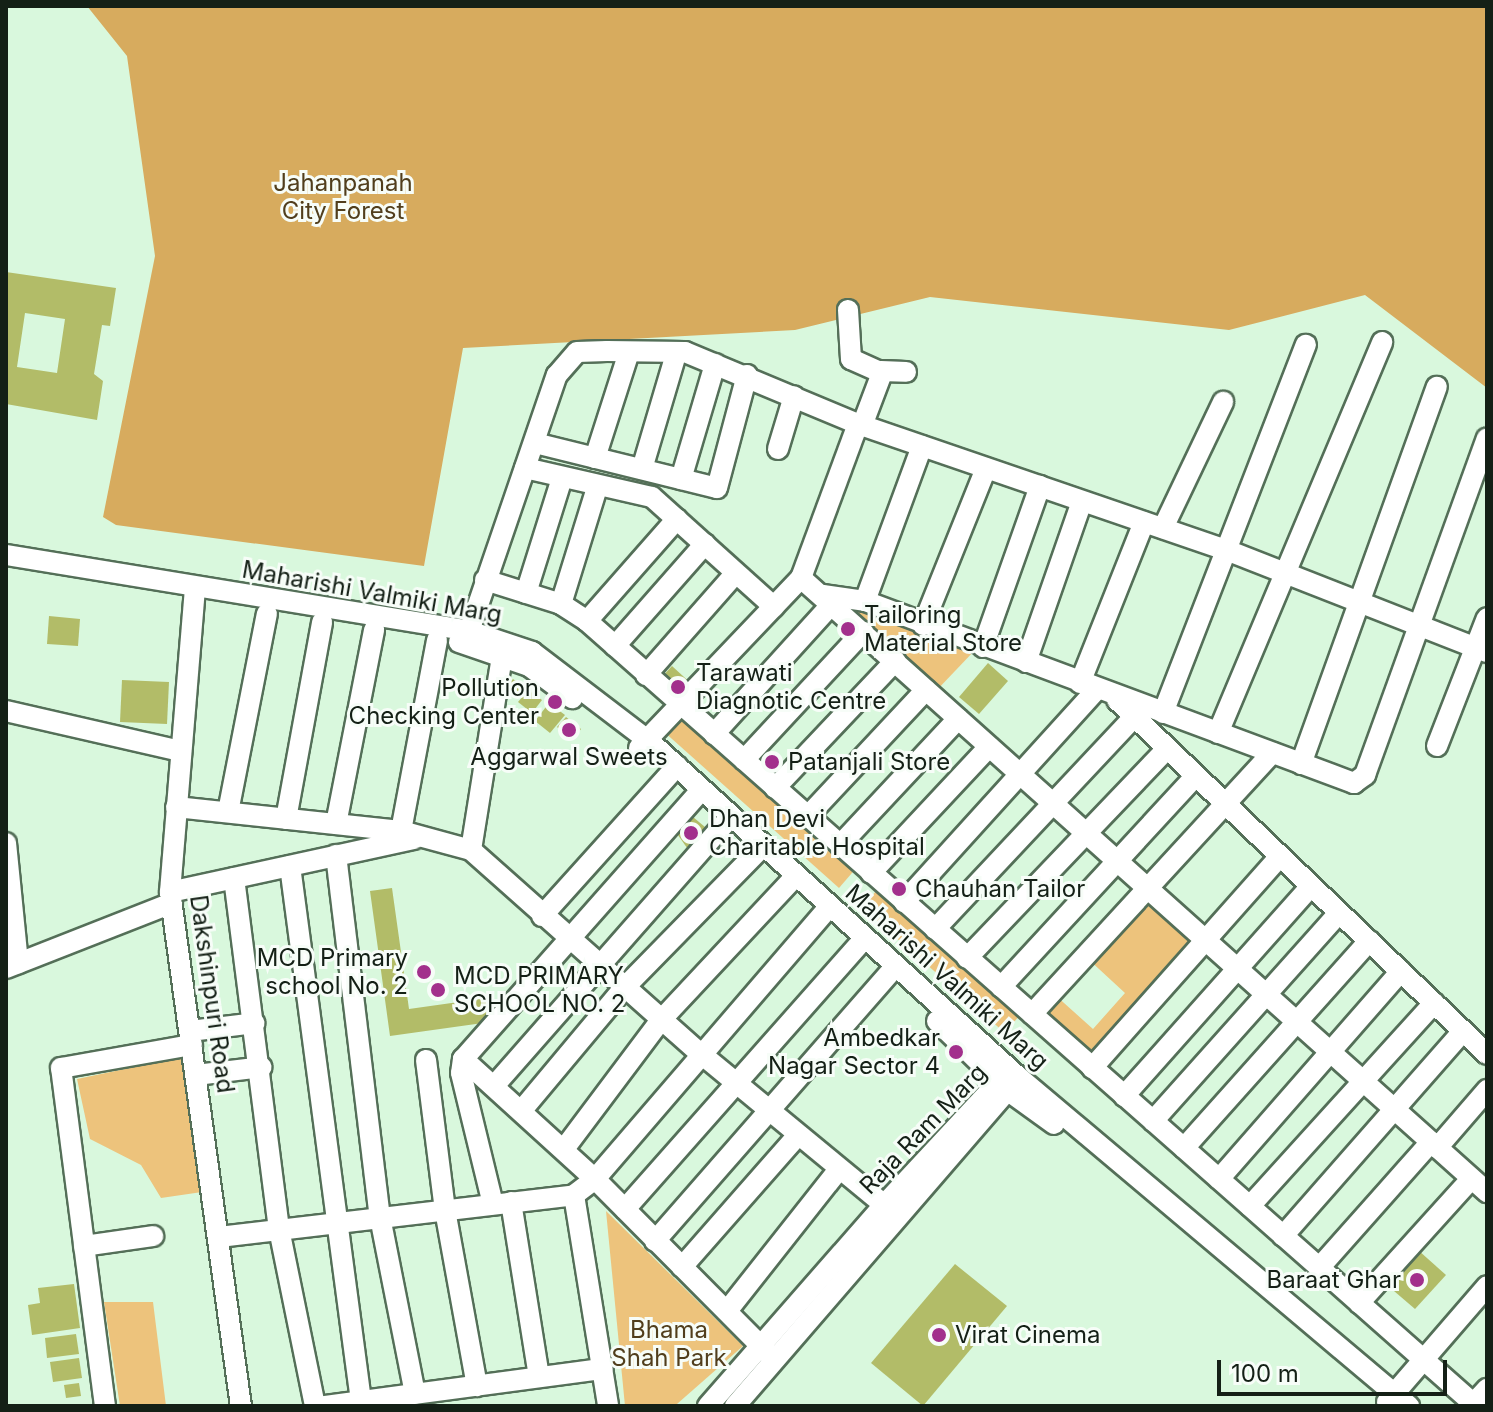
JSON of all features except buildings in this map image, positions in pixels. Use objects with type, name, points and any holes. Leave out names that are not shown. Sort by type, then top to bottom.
[{"type":"street","points":[[848,310],[851,359],[881,371],[906,372]]},
{"type":"street","points":[[1218,733],[1282,571],[1382,342]]},
{"type":"street","points":[[1163,713],[1229,551],[1306,345]]},
{"type":"street","points":[[466,637],[566,361],[577,352],[629,352],[676,354],[747,375],[860,425],[1229,551],[1482,650]]},
{"type":"street","points":[[595,458],[629,352]]},
{"type":"street","points":[[642,469],[676,354]]},
{"type":"street","points":[[681,479],[715,364]]},
{"type":"street","points":[[644,745],[684,707],[801,578],[881,371]]},
{"type":"street","points":[[535,443],[717,488],[747,375]]},
{"type":"street","points":[[1301,764],[1437,387]]},
{"type":"street","points":[[778,449],[794,396]]},
{"type":"street","points":[[904,902],[1096,689],[1154,525],[1223,402]]},
{"type":"street","points":[[827,600],[865,601],[1301,764],[1361,781],[1416,624],[1487,438]]},
{"type":"street","points":[[865,601],[922,446]]},
{"type":"street","points":[[525,468],[597,488],[652,497],[774,607]]},
{"type":"street","points":[[923,625],[986,468]]},
{"type":"street","points":[[526,593],[562,478]]},
{"type":"street","points":[[983,647],[1040,486]]},
{"type":"street","points":[[561,604],[597,488]]},
{"type":"street","points":[[1026,662],[1082,501]]},
{"type":"street","points":[[587,621],[677,519]]},
{"type":"street","points":[[615,646],[705,544]]},
{"type":"street","name":"Maharishi Valmiki Marg","points":[[6,555],[194,595],[267,614],[437,640],[466,637]]},
{"type":"street","name":"Maharishi Valmiki Marg","points":[[6,569],[466,637],[503,647],[644,745],[674,770],[1008,1083]]},
{"type":"street","points":[[646,675],[735,574]]},
{"type":"street","points":[[801,578],[1053,803],[1143,889],[1297,1021],[1479,1186],[1359,1303]]},
{"type":"street","points":[[485,580],[561,604],[587,621],[1423,1359],[1479,1399]]},
{"type":"street","name":"Dakshinpuri Road","points":[[194,595],[171,897],[241,1406]]},
{"type":"street","points":[[714,734],[827,600]]},
{"type":"street","points":[[228,812],[267,614]]},
{"type":"street","points":[[1437,746],[1482,650],[1487,618]]},
{"type":"street","points":[[286,819],[322,622]]},
{"type":"street","points":[[336,824],[374,630]]},
{"type":"street","points":[[744,760],[863,632]]},
{"type":"street","points":[[401,831],[437,640]]},
{"type":"street","points":[[471,850],[503,647]]},
{"type":"street","points":[[775,788],[895,661]]},
{"type":"street","points":[[1096,689],[1134,717],[1487,1054]]},
{"type":"street","points":[[807,817],[926,690]]},
{"type":"street","points":[[6,711],[180,751]]},
{"type":"street","points":[[935,929],[1134,717]]},
{"type":"street","points":[[840,845],[958,719]]},
{"type":"street","points":[[871,873],[989,747]]},
{"type":"street","points":[[967,958],[1167,749]]},
{"type":"street","points":[[1032,1014],[1143,889],[1272,753]]},
{"type":"street","points":[[542,916],[674,770]]},
{"type":"street","name":"Maharishi Valmiki Marg","points":[[674,770],[696,796],[1008,1083],[1395,1402]]},
{"type":"street","points":[[1001,987],[1114,860],[1196,776]]},
{"type":"street","points":[[539,1377],[502,1203],[461,1073],[463,1059],[696,796]]},
{"type":"street","points":[[176,807],[401,831],[471,850],[734,1083],[890,1211]]},
{"type":"street","points":[[494,1086],[601,968],[725,823]]},
{"type":"street","points":[[6,843],[12,966],[171,897],[234,878],[422,837]]},
{"type":"street","points":[[522,1110],[624,988],[757,852]]},
{"type":"street","points":[[336,855],[380,1217],[415,1394]]},
{"type":"street","points":[[1092,1068],[1280,856]]},
{"type":"street","points":[[290,866],[334,1223],[361,1401]]},
{"type":"street","points":[[234,878],[262,1067],[279,1229],[315,1406]]},
{"type":"street","points":[[564,1149],[661,1020],[791,881]]},
{"type":"street","points":[[1124,1096],[1311,886]]},
{"type":"street","points":[[1153,1121],[1339,913]]},
{"type":"street","points":[[219,1237],[574,1195],[595,1179],[700,1053],[823,914]]},
{"type":"street","points":[[1184,1148],[1369,941]]},
{"type":"street","points":[[625,1209],[858,946]]},
{"type":"street","points":[[1219,1179],[1401,971]]},
{"type":"street","points":[[655,1241],[889,974]]},
{"type":"street","points":[[1250,1206],[1434,1003]]},
{"type":"street","points":[[105,1406],[61,1068],[255,1023]]},
{"type":"street","points":[[1283,1236],[1463,1031]]},
{"type":"street","points":[[463,1059],[564,1149],[768,1352]]},
{"type":"street","points":[[426,1060],[445,1210],[477,1386]]},
{"type":"street","points":[[196,1075],[262,1067]]},
{"type":"street","name":"Raja Ram Marg","points":[[708,1406],[742,1398],[768,1352],[890,1211],[1008,1083]]},
{"type":"street","points":[[1319,1268],[1487,1090]]},
{"type":"street","points":[[682,1267],[798,1135]]},
{"type":"street","points":[[727,1311],[839,1169]]},
{"type":"street","points":[[574,1195],[608,1406]]},
{"type":"street","points":[[84,1246],[153,1236]]},
{"type":"street","points":[[1395,1402],[1423,1359],[1487,1286]]},
{"type":"street","points":[[324,1406],[603,1369]]},
{"type":"green space","name":"Jahanpanah City Forest","points":[[87,6],[1487,6],[1487,388],[1365,295],[1229,330],[930,297],[795,330],[463,348],[424,566],[116,525],[103,517],[155,256],[127,56]]},
{"type":"green space","points":[[832,599],[976,649],[935,692]]},
{"type":"green space","points":[[683,710],[858,866],[839,888],[662,730]]},
{"type":"green space","points":[[881,885],[1024,1010],[1005,1033],[862,908]]},
{"type":"green space","points":[[1143,892],[1200,941],[1091,1063],[1037,1014],[1054,994],[1093,1029],[1125,993],[1086,957]]},
{"type":"green space","points":[[183,1057],[202,1192],[161,1198],[141,1165],[90,1139],[77,1079]]},
{"type":"green space","name":"Bhama Shah Park","points":[[606,1211],[743,1346],[677,1404],[625,1406]]},
{"type":"green space","points":[[104,1302],[153,1302],[166,1406],[120,1406]]},
{"type":"place","name":"Tailoring Material Store","points":[[848,629]]},
{"type":"place","name":"Tarawati Diagnotic Centre","points":[[678,687]]},
{"type":"place","name":"Pollution Checking Center","points":[[555,702]]},
{"type":"place","name":"Aggarwal Sweets","points":[[569,730]]},
{"type":"place","name":"Patanjali Store","points":[[772,762]]},
{"type":"place","name":"Dhan Devi Charitable Hospital","points":[[691,833]]},
{"type":"place","name":"Chauhan Tailor","points":[[899,889]]},
{"type":"place","name":"MCD Primary school No. 2","points":[[424,972]]},
{"type":"place","name":"MCD PRIMARY SCHOOL NO. 2","points":[[438,990]]},
{"type":"place","name":"Ambedkar Nagar Sector 4","points":[[956,1052]]},
{"type":"place","name":"Baraat Ghar","points":[[1417,1280]]},
{"type":"place","name":"Virat Cinema","points":[[939,1335]]}]
